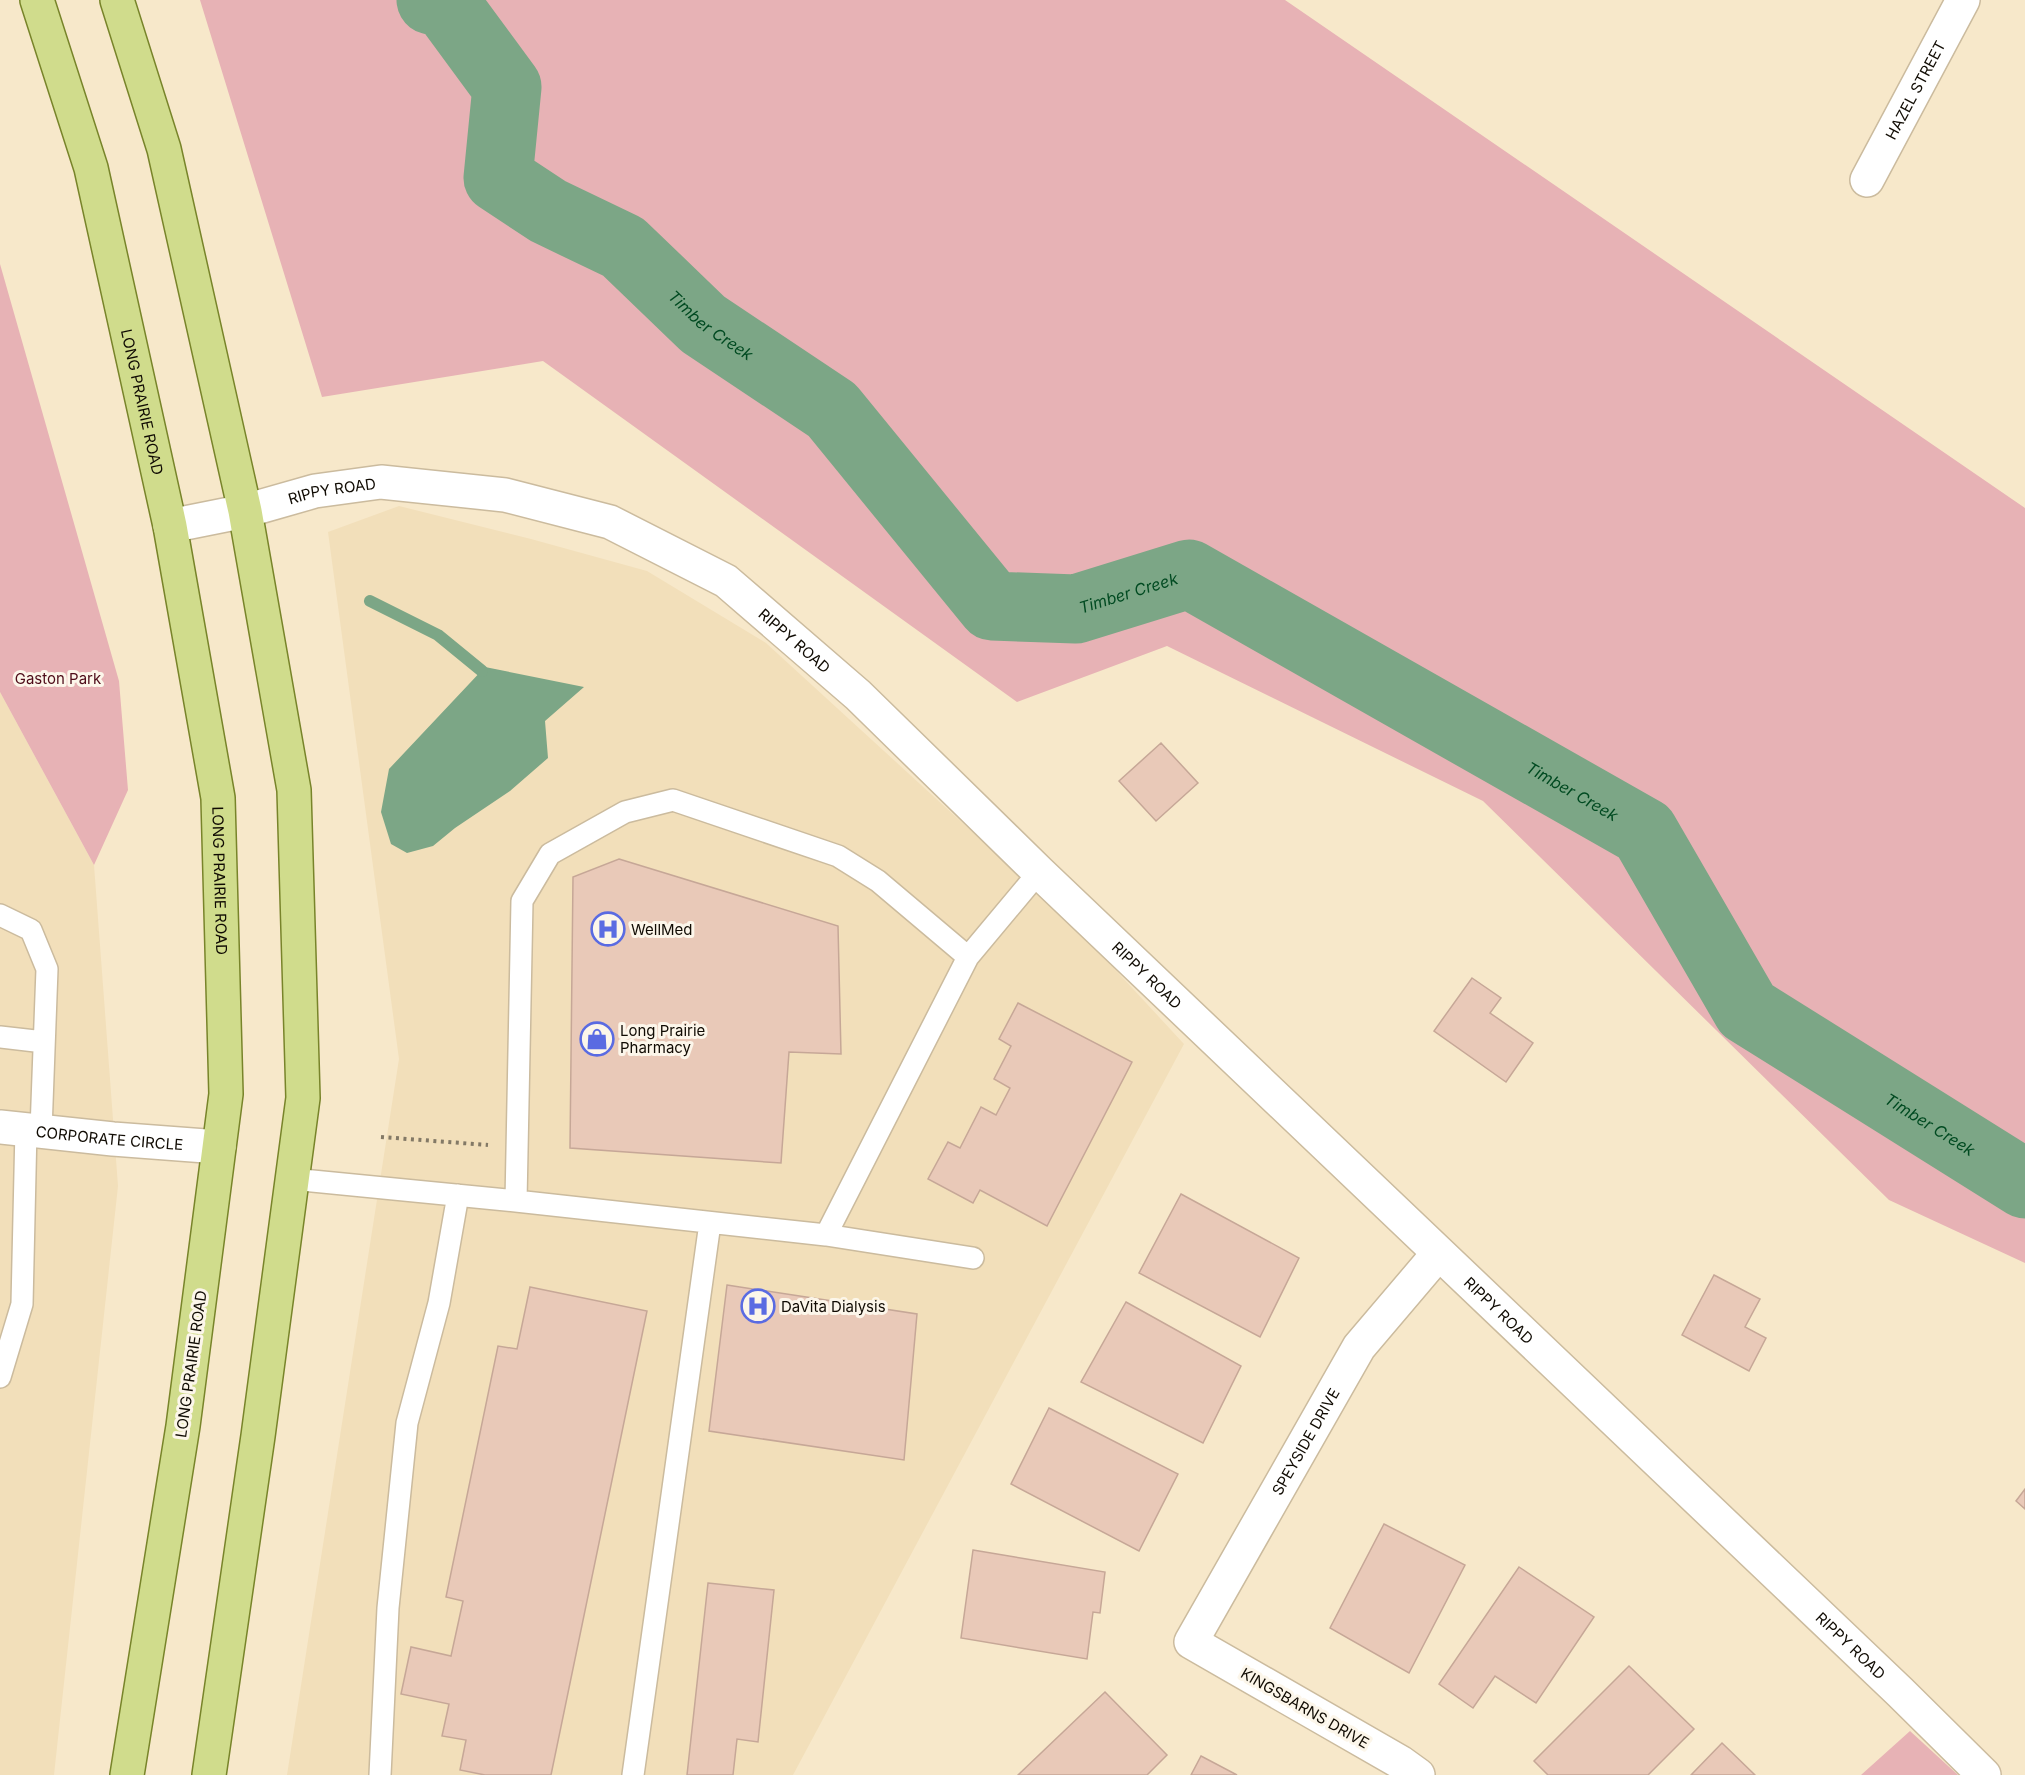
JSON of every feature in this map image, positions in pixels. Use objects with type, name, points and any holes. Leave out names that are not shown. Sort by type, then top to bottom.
[{"type":"main road","name":"LONG PRAIRIE ROAD","points":[[37,0],[91,168],[170,526],[218,798],[226,1094],[183,1426],[127,1775]]},
{"type":"main road","points":[[117,0],[164,149],[245,511],[294,790],[303,1098],[258,1437],[209,1775]]},
{"type":"street","name":"HAZEL STREET","points":[[1867,180],[1963,0]]},
{"type":"street","name":"RIPPY ROAD","points":[[170,526],[245,511],[315,491],[381,482],[505,495],[610,522],[726,580],[858,695],[1039,873],[1900,1692],[1984,1775]]},
{"type":"street","name":"CORPORATE CIRCLE","points":[[23,1129],[219,1147]]},
{"type":"street","name":"SPEYSIDE DRIVE","points":[[1191,1642],[1359,1347],[1438,1254]]},
{"type":"street","name":"KINGSBARNS DRIVE","points":[[1191,1642],[1400,1762],[1418,1775]]},
{"type":"lane","points":[[516,1201],[522,901],[550,854],[625,812],[673,800],[838,856],[878,881],[968,957]]},
{"type":"lane","points":[[826,1235],[968,957],[1039,873]]},
{"type":"lane","points":[[0,915],[31,930],[46,969],[44,1042],[23,1129],[22,1304],[0,1377]]},
{"type":"lane","points":[[0,1037],[44,1042]]},
{"type":"lane","points":[[292,1179],[826,1235],[973,1258]]},
{"type":"lane","points":[[380,1775],[388,1608],[407,1423],[440,1303],[458,1195]]},
{"type":"lane","points":[[633,1775],[710,1222]]},
{"type":"path","points":[[381,1137],[516,1147]]},
{"type":"shaded area","points":[[399,506],[647,571],[766,643],[1073,924],[1184,1044],[793,1775],[287,1775],[399,1059],[328,532]]},
{"type":"shaded area","points":[[485,667],[584,687],[545,721],[548,758],[510,791],[455,828],[433,846],[407,853],[391,844],[381,812],[389,769]]},
{"type":"shaded area","points":[[0,692],[94,865],[118,1186],[54,1775],[0,1775]]},
{"type":"green space","points":[[200,0],[1285,0],[2025,508],[2025,1263],[1889,1200],[1483,801],[1167,646],[1017,702],[543,361],[322,397]]},
{"type":"green space","name":"Gaston Park","points":[[0,264],[119,681],[128,790],[94,865],[0,692]]},
{"type":"green space","points":[[1910,1731],[1958,1775],[1861,1775]]},
{"type":"building","points":[[1161,743],[1198,783],[1156,821],[1119,781]]},
{"type":"building","points":[[619,859],[838,926],[841,1054],[789,1052],[781,1163],[570,1148],[573,877]]},
{"type":"building","points":[[1472,978],[1501,998],[1490,1013],[1533,1043],[1506,1082],[1434,1031]]},
{"type":"building","points":[[1018,1003],[1132,1062],[1047,1226],[980,1190],[973,1203],[928,1179],[948,1142],[960,1148],[981,1107],[996,1115],[1010,1088],[994,1079],[1011,1046],[999,1039]]},
{"type":"building","points":[[1181,1194],[1299,1258],[1260,1337],[1139,1273]]},
{"type":"building","points":[[1714,1275],[1760,1299],[1745,1327],[1766,1338],[1749,1371],[1682,1335]]},
{"type":"building","points":[[727,1285],[917,1314],[904,1460],[709,1431]]},
{"type":"building","points":[[530,1287],[647,1311],[551,1775],[485,1775],[460,1770],[466,1740],[442,1736],[449,1704],[401,1694],[411,1647],[451,1656],[463,1601],[446,1597],[498,1346],[517,1349]]},
{"type":"building","points":[[1126,1302],[1241,1366],[1203,1443],[1081,1382]]},
{"type":"building","points":[[1049,1408],[1178,1474],[1139,1551],[1011,1484]]},
{"type":"building","points":[[2025,1489],[2025,1509],[2016,1501]]},
{"type":"building","points":[[1384,1524],[1465,1565],[1409,1673],[1330,1628]]},
{"type":"building","points":[[973,1550],[1105,1572],[1100,1613],[1093,1612],[1087,1659],[961,1638]]},
{"type":"building","points":[[1519,1567],[1594,1617],[1536,1703],[1495,1676],[1473,1708],[1439,1684]]},
{"type":"building","points":[[708,1583],[774,1590],[758,1742],[737,1739],[733,1775],[687,1775]]},
{"type":"building","points":[[1629,1666],[1694,1729],[1648,1775],[1548,1775],[1534,1761]]},
{"type":"building","points":[[1105,1692],[1167,1755],[1147,1775],[1018,1775]]},
{"type":"building","points":[[1722,1743],[1755,1775],[1691,1775]]},
{"type":"building","points":[[1201,1756],[1237,1775],[1191,1775]]},
{"type":"waterway","name":"Timber Creek","points":[[431,0],[446,4],[507,87],[498,178],[548,211],[623,247],[703,324],[832,410],[992,606],[1076,609],[1189,574],[1644,832],[1747,1010],[2025,1184]]},
{"type":"waterway","points":[[370,601],[438,635],[482,671]]},
{"type":"place","name":"WellMed","points":[[608,929]]},
{"type":"place","name":"Long Prairie Pharmacy","points":[[597,1039]]},
{"type":"place","name":"DaVita Dialysis","points":[[758,1306]]}]
